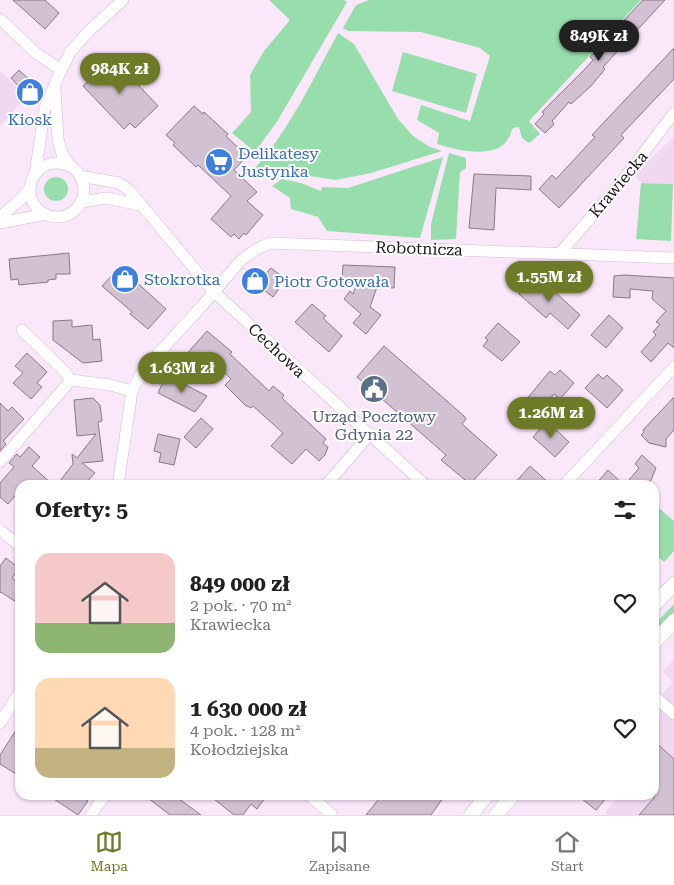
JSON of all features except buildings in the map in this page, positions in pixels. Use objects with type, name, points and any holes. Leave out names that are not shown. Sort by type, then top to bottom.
[{"type":"street","points":[[0,217],[22,198],[30,188],[35,174],[45,108],[71,51],[90,30],[123,0]]},
{"type":"street","points":[[0,19],[36,53],[61,70]]},
{"type":"street","points":[[0,223],[46,214],[62,216],[70,214],[81,202],[84,194],[84,185],[62,154],[58,138],[55,83]]},
{"type":"street","name":"Krawiecka","points":[[560,253],[619,185],[674,113]]},
{"type":"street","points":[[35,174],[43,167],[53,164],[63,164],[76,172]]},
{"type":"street","name":"Cechowa","points":[[76,172],[119,183],[129,190],[213,291],[420,480]]},
{"type":"street","points":[[30,188],[34,204],[46,214]]},
{"type":"street","points":[[81,202],[106,198],[140,205]]},
{"type":"street","name":"Robotnicza","points":[[132,391],[144,369],[241,260],[270,243],[674,258]]},
{"type":"street","points":[[22,330],[71,380],[110,385],[132,391],[119,480]]},
{"type":"street","points":[[569,480],[674,367]]},
{"type":"street","points":[[0,462],[71,380]]},
{"type":"street","points":[[330,480],[370,434]]},
{"type":"street","points":[[0,531],[15,542]]},
{"type":"street","points":[[659,600],[674,584]]},
{"type":"street","points":[[659,638],[674,621]]},
{"type":"street","points":[[0,723],[15,700]]},
{"type":"street","points":[[659,700],[674,714]]},
{"type":"street","points":[[91,815],[102,800]]},
{"type":"street","points":[[315,800],[332,815]]},
{"type":"street","points":[[471,815],[483,800]]},
{"type":"street","points":[[496,815],[509,800]]},
{"type":"shaded area","points":[[0,70],[26,97],[0,126]]},
{"type":"shaded area","points":[[674,137],[674,184],[641,183],[635,174]]},
{"type":"shaded area","points":[[674,659],[674,815],[608,815],[605,813],[616,800],[659,800],[659,697],[673,682],[663,672]]},
{"type":"green space","points":[[269,0],[344,0],[347,2],[278,120],[255,152],[232,133],[251,112],[250,75],[264,51],[290,20]]},
{"type":"green space","points":[[369,0],[641,0],[529,121],[540,134],[529,143],[522,138],[519,127],[513,128],[508,139],[502,145],[495,149],[475,152],[437,144],[439,133],[417,120],[421,105],[470,121],[490,56],[480,48],[421,32],[348,31],[343,28],[356,5]]},
{"type":"green space","points":[[338,33],[354,44],[398,119],[413,136],[430,147],[442,151],[371,173],[336,180],[255,168],[268,153],[290,120]]},
{"type":"green space","points":[[403,52],[477,74],[466,113],[392,91]]},
{"type":"green space","points":[[449,153],[466,158],[466,168],[460,172],[456,239],[431,240],[431,224]]},
{"type":"green space","points":[[443,157],[420,238],[327,231],[318,217],[291,209],[290,198],[272,186],[282,179],[301,183],[321,191],[322,187],[348,188]]},
{"type":"green space","points":[[56,177],[65,180],[68,189],[65,198],[56,201],[47,198],[44,189],[47,180]]},
{"type":"green space","points":[[641,183],[673,184],[671,241],[636,239]]},
{"type":"green space","points":[[659,508],[674,521],[674,551],[664,562],[659,558]]},
{"type":"green space","points":[[674,604],[674,612],[660,628],[659,620]]},
{"type":"place","name":"Kiosk","points":[[30,92]]},
{"type":"place","name":"Delikatesy Justynka","points":[[219,162]]},
{"type":"place","name":"Stokrotka","points":[[125,279]]},
{"type":"place","name":"Piotr Gotowała","points":[[255,281]]},
{"type":"place","name":"Urząd Pocztowy Gdynia 22","points":[[374,389]]}]
